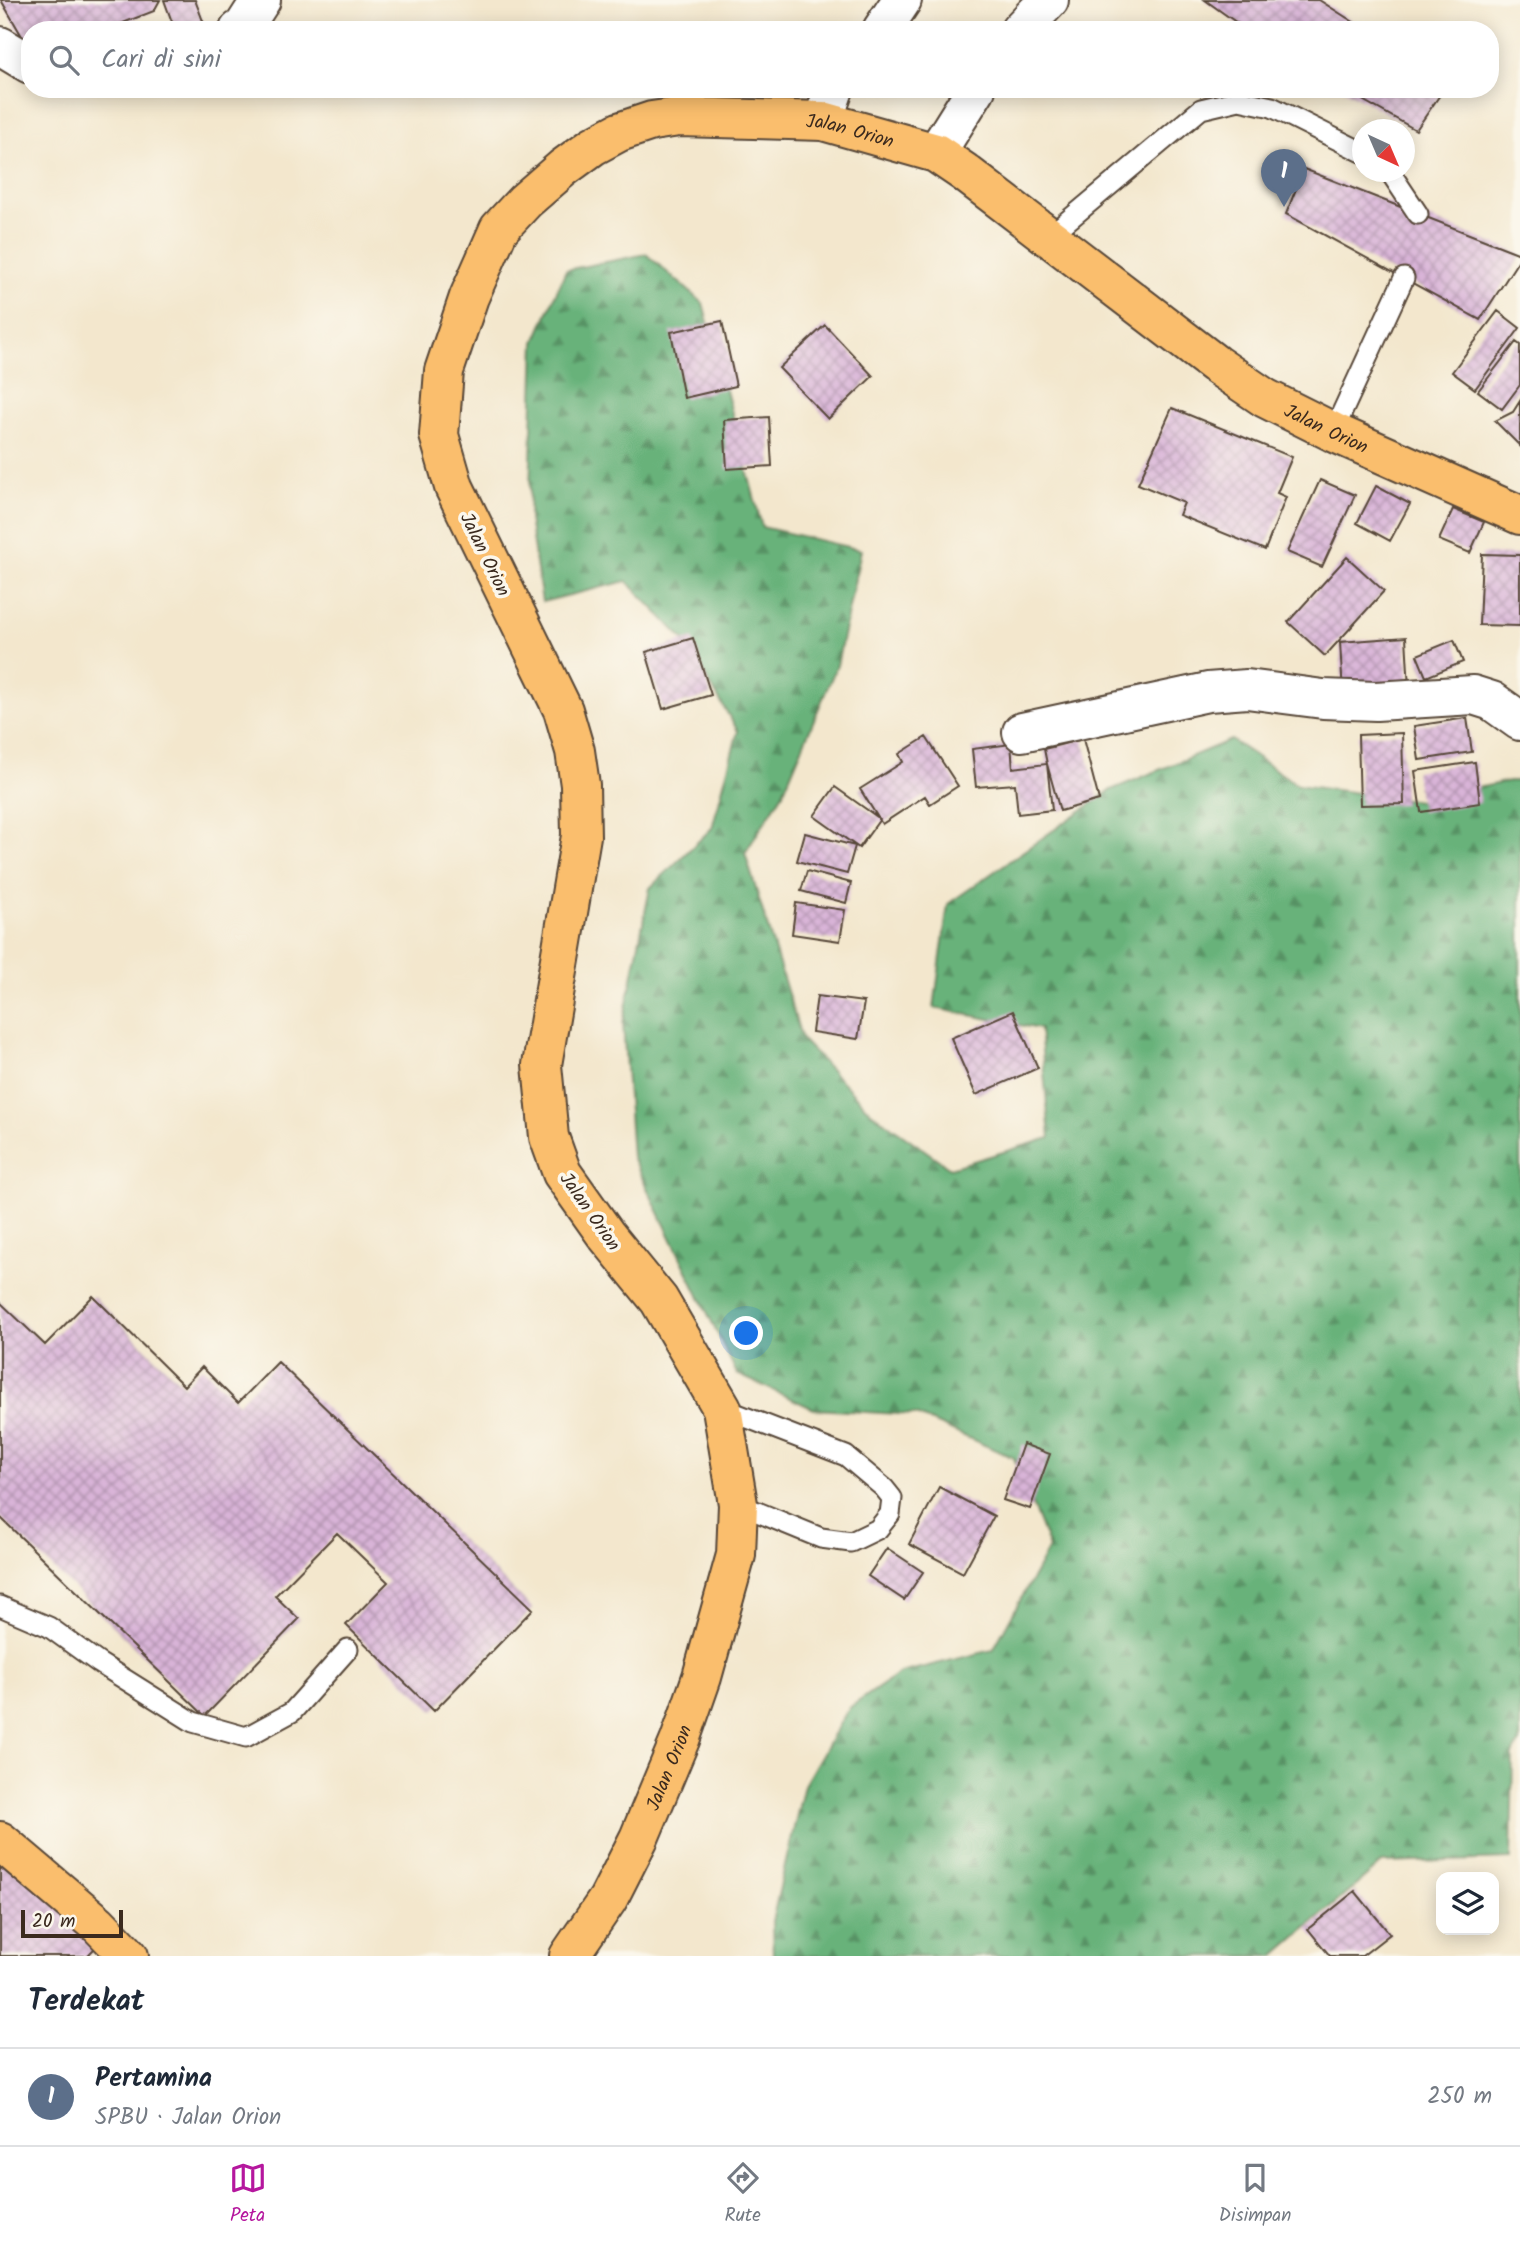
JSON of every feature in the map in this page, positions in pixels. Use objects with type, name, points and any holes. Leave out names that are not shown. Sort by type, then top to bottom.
[{"type":"highway","name":"Jalan Orion","points":[[569,1956],[608,1899],[639,1838],[680,1740],[702,1677],[736,1555],[738,1504],[722,1408],[659,1300],[606,1235],[562,1173],[549,1137],[542,1065],[581,836],[580,785],[575,751],[563,710],[454,487],[439,435],[444,371],[469,297],[499,229],[563,168],[593,146],[620,132],[652,121],[679,117],[828,105],[936,153],[1235,379],[1265,398],[1333,432],[1520,515]]},
{"type":"highway","points":[[0,1841],[98,1924],[129,1956]]},
{"type":"street","points":[[248,21],[261,0]]},
{"type":"street","points":[[888,21],[902,0]]},
{"type":"street","points":[[1029,21],[1049,0]]},
{"type":"street","points":[[0,46],[21,59]]},
{"type":"street","points":[[936,153],[967,98]]},
{"type":"street","points":[[1022,732],[1208,692],[1247,689],[1323,699],[1376,701],[1473,695],[1492,701],[1520,721]]},
{"type":"lane","points":[[1047,238],[1201,109],[1239,100],[1272,107],[1352,147]]},
{"type":"lane","points":[[1397,182],[1418,214]]},
{"type":"lane","points":[[1333,432],[1404,278]]},
{"type":"lane","points":[[722,1408],[846,1456],[892,1498],[890,1514],[878,1529],[851,1542],[821,1538],[738,1504]]},
{"type":"lane","points":[[0,1606],[49,1627],[99,1663],[193,1722],[246,1737],[292,1712],[348,1649]]},
{"type":"green space","points":[[646,254],[703,303],[762,527],[861,550],[837,665],[783,793],[745,853],[802,1040],[871,1112],[950,1168],[1050,1138],[1040,1029],[934,1008],[948,904],[1111,790],[1231,740],[1298,785],[1419,801],[1509,781],[1520,781],[1520,1742],[1513,1752],[1511,1859],[1382,1863],[1274,1956],[773,1956],[772,1921],[804,1785],[849,1708],[900,1673],[993,1650],[1049,1548],[1014,1458],[916,1415],[814,1409],[737,1374],[632,1157],[623,1023],[650,888],[712,828],[738,731],[684,640],[627,581],[542,602],[529,519],[535,342],[566,270]]},
{"type":"building","points":[[1,0],[160,0],[154,11],[128,21],[21,21],[21,34]]},
{"type":"building","points":[[164,0],[195,0],[203,21],[172,21]]},
{"type":"building","points":[[1205,0],[1319,0],[1352,21],[1234,21]]},
{"type":"building","points":[[1359,98],[1438,98],[1416,130],[1415,119],[1396,119]]},
{"type":"building","points":[[1304,169],[1520,254],[1520,258],[1480,320],[1286,214]]},
{"type":"building","points":[[1498,311],[1520,328],[1475,389],[1452,372]]},
{"type":"building","points":[[722,321],[736,386],[684,398],[671,332]]},
{"type":"building","points":[[825,325],[873,376],[828,419],[779,368]]},
{"type":"building","points":[[1516,342],[1520,345],[1520,385],[1502,409],[1478,391]]},
{"type":"building","points":[[1520,401],[1520,446],[1495,421],[1513,412]]},
{"type":"building","points":[[1172,408],[1292,457],[1277,493],[1286,497],[1265,550],[1179,515],[1184,503],[1138,484]]},
{"type":"building","points":[[769,417],[772,466],[727,469],[724,420]]},
{"type":"building","points":[[1320,480],[1355,495],[1322,567],[1287,552]]},
{"type":"building","points":[[1376,486],[1410,504],[1390,541],[1357,523]]},
{"type":"building","points":[[1453,509],[1484,522],[1470,553],[1439,540]]},
{"type":"building","points":[[1482,554],[1520,555],[1520,626],[1479,625]]},
{"type":"building","points":[[1347,557],[1384,591],[1325,656],[1288,622]]},
{"type":"building","points":[[1406,637],[1409,689],[1343,694],[1340,642]]},
{"type":"building","points":[[693,638],[711,695],[663,709],[646,652]]},
{"type":"building","points":[[1454,640],[1463,662],[1426,677],[1417,655]]},
{"type":"building","points":[[1467,718],[1472,752],[1419,760],[1414,726]]},
{"type":"building","points":[[1402,733],[1404,804],[1360,805],[1358,735]]},
{"type":"building","points":[[926,737],[958,786],[930,804],[925,796],[882,824],[860,789],[903,762],[899,754]]},
{"type":"building","points":[[1083,739],[1099,800],[1060,811],[1044,749]]},
{"type":"building","points":[[1011,744],[1013,768],[1047,764],[1052,810],[1018,814],[1015,784],[976,787],[972,749]]},
{"type":"building","points":[[1475,762],[1480,803],[1421,812],[1415,771]]},
{"type":"building","points":[[835,787],[880,819],[859,848],[814,816]]},
{"type":"building","points":[[805,833],[855,846],[847,874],[797,861]]},
{"type":"building","points":[[807,871],[851,883],[846,903],[801,891]]},
{"type":"building","points":[[796,903],[845,910],[840,941],[792,934]]},
{"type":"building","points":[[817,996],[864,1002],[858,1039],[812,1032]]},
{"type":"building","points":[[1013,1011],[1038,1068],[976,1095],[951,1038]]},
{"type":"building","points":[[93,1296],[184,1386],[202,1367],[238,1403],[278,1362],[533,1609],[434,1711],[346,1625],[388,1582],[337,1533],[275,1596],[299,1619],[205,1716],[0,1517],[0,1302],[45,1345]]},
{"type":"building","points":[[1023,1444],[1050,1454],[1030,1509],[1003,1500]]},
{"type":"building","points":[[939,1487],[994,1516],[963,1573],[909,1544]]},
{"type":"building","points":[[887,1548],[923,1572],[904,1600],[868,1576]]},
{"type":"building","points":[[0,1855],[101,1942],[87,1956],[0,1956]]},
{"type":"building","points":[[1355,1891],[1390,1934],[1362,1956],[1330,1956],[1308,1929]]},
{"type":"place","name":"Pertamina","points":[[1284,207]]}]
